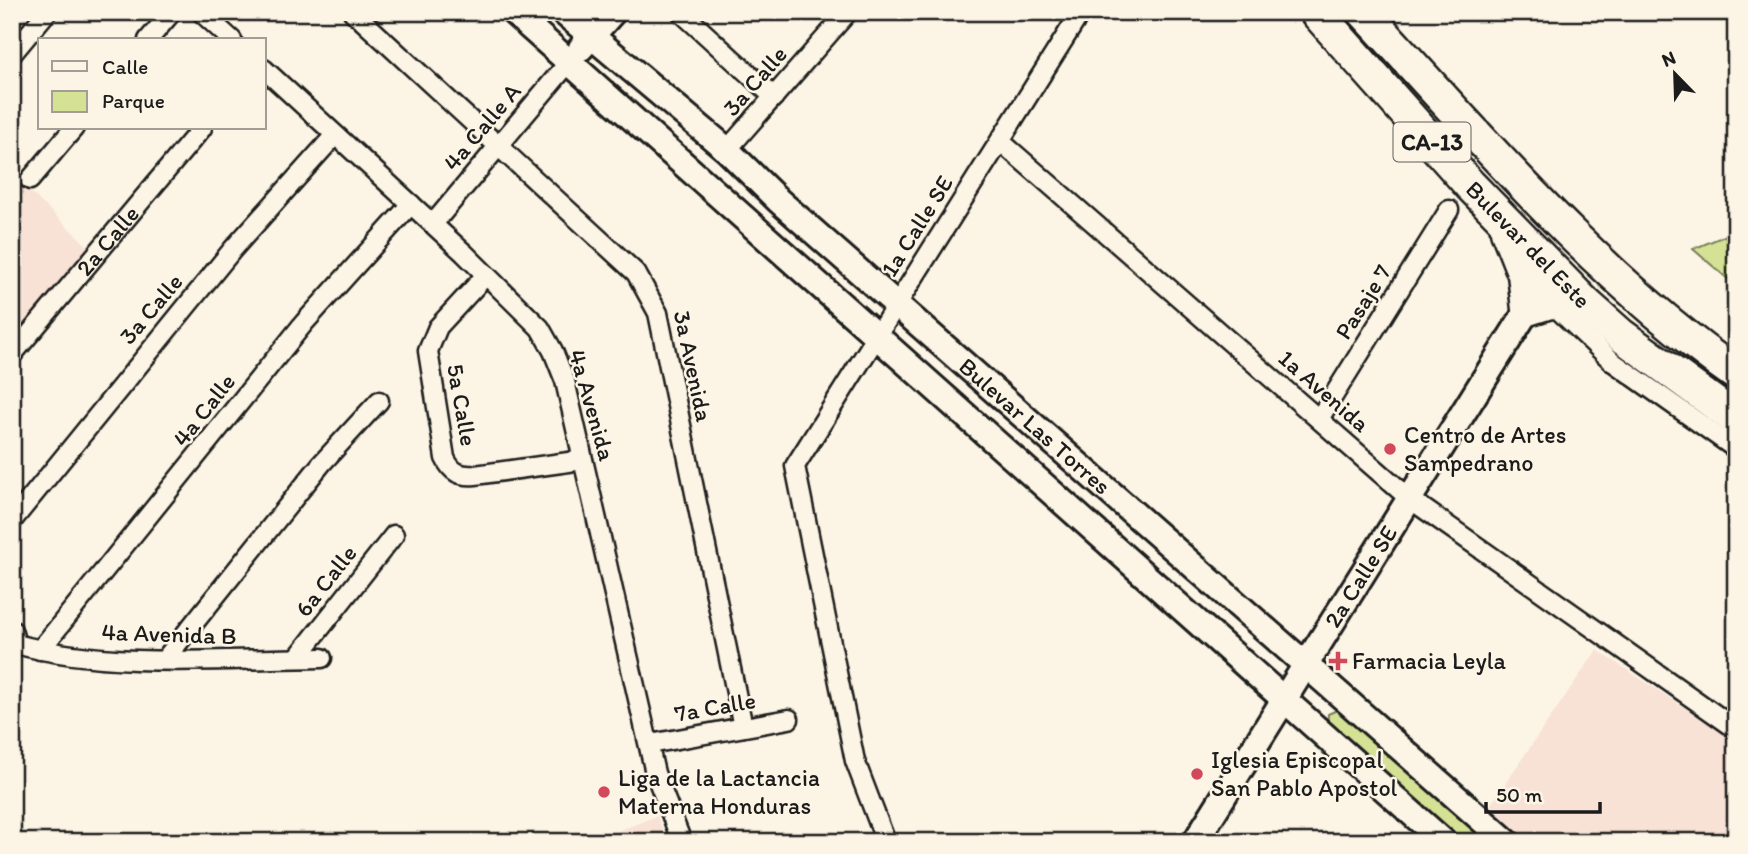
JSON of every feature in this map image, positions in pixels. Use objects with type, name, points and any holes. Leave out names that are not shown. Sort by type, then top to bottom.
[{"type":"highway","name":"Bulevar del Este","points":[[1316,12],[1499,214],[1585,303],[1621,335],[1736,419]]},
{"type":"highway","name":"Bulevar del Este","points":[[1364,12],[1536,198],[1627,287],[1701,349],[1736,374]]},
{"type":"highway","points":[[1499,214],[1539,306],[1585,303]]},
{"type":"street","points":[[12,54],[47,12]]},
{"type":"street","points":[[150,38],[172,12]]},
{"type":"street","points":[[201,12],[230,38]]},
{"type":"street","name":"3a Avenida","points":[[352,12],[500,144],[636,272],[658,313],[743,727]]},
{"type":"street","name":"Bulevar Las Torres","points":[[513,12],[1444,842]]},
{"type":"street","name":"Bulevar Las Torres","points":[[563,12],[727,150],[779,201],[1507,842]]},
{"type":"street","points":[[569,62],[613,12]]},
{"type":"street","points":[[681,12],[774,97]]},
{"type":"street","name":"1a Calle SE","points":[[887,842],[855,761],[795,466],[1080,12]]},
{"type":"street","name":"3a Calle","points":[[727,150],[774,97],[837,16]]},
{"type":"street","name":"4a Calle A","points":[[433,224],[569,62]]},
{"type":"street","name":"4a Avenida","points":[[266,71],[486,275],[540,328],[553,351],[565,381],[655,773],[682,842]]},
{"type":"street","points":[[30,180],[72,130]]},
{"type":"street","name":"2a Calle","points":[[12,355],[200,130]]},
{"type":"street","name":"3a Calle","points":[[12,521],[208,280],[335,135]]},
{"type":"street","name":"1a Avenida","points":[[1000,141],[1410,499],[1736,729]]},
{"type":"street","name":"4a Calle","points":[[40,650],[304,323],[411,204]]},
{"type":"street","name":"Pasaje 7","points":[[1319,419],[1449,211]]},
{"type":"street","name":"2a Calle SE","points":[[1195,842],[1410,499],[1539,306],[1553,269]]},
{"type":"street","name":"5a Calle","points":[[486,275],[438,327],[428,351],[445,458],[450,470],[462,476],[583,460]]},
{"type":"street","points":[[1539,306],[1736,449]]},
{"type":"street","points":[[166,658],[322,463],[379,401]]},
{"type":"street","name":"6a Calle","points":[[297,658],[394,534]]},
{"type":"street","name":"4a Avenida B","points":[[14,637],[40,650],[92,656],[250,661],[322,658]]},
{"type":"street","name":"7a Calle","points":[[650,744],[789,719]]},
{"type":"shaded area","points":[[12,12],[32,12],[12,38]]},
{"type":"shaded area","points":[[12,175],[91,249],[12,343]]},
{"type":"shaded area","points":[[1597,650],[1736,742],[1736,842],[1528,842],[1489,807]]},
{"type":"shaded area","points":[[657,816],[667,842],[590,842]]},
{"type":"green space","points":[[1736,231],[1736,286],[1693,249]]},
{"type":"green space","points":[[1344,707],[1495,842],[1458,842],[1327,728],[1328,714]]},
{"type":"place","name":"Centro de Artes Sampedrano","points":[[1390,449]]},
{"type":"place","name":"Farmacia Leyla","points":[[1338,661]]},
{"type":"place","name":"Iglesia Episcopal San Pablo Apostol","points":[[1197,774]]},
{"type":"place","name":"Liga de la Lactancia Materna Honduras","points":[[604,792]]}]
